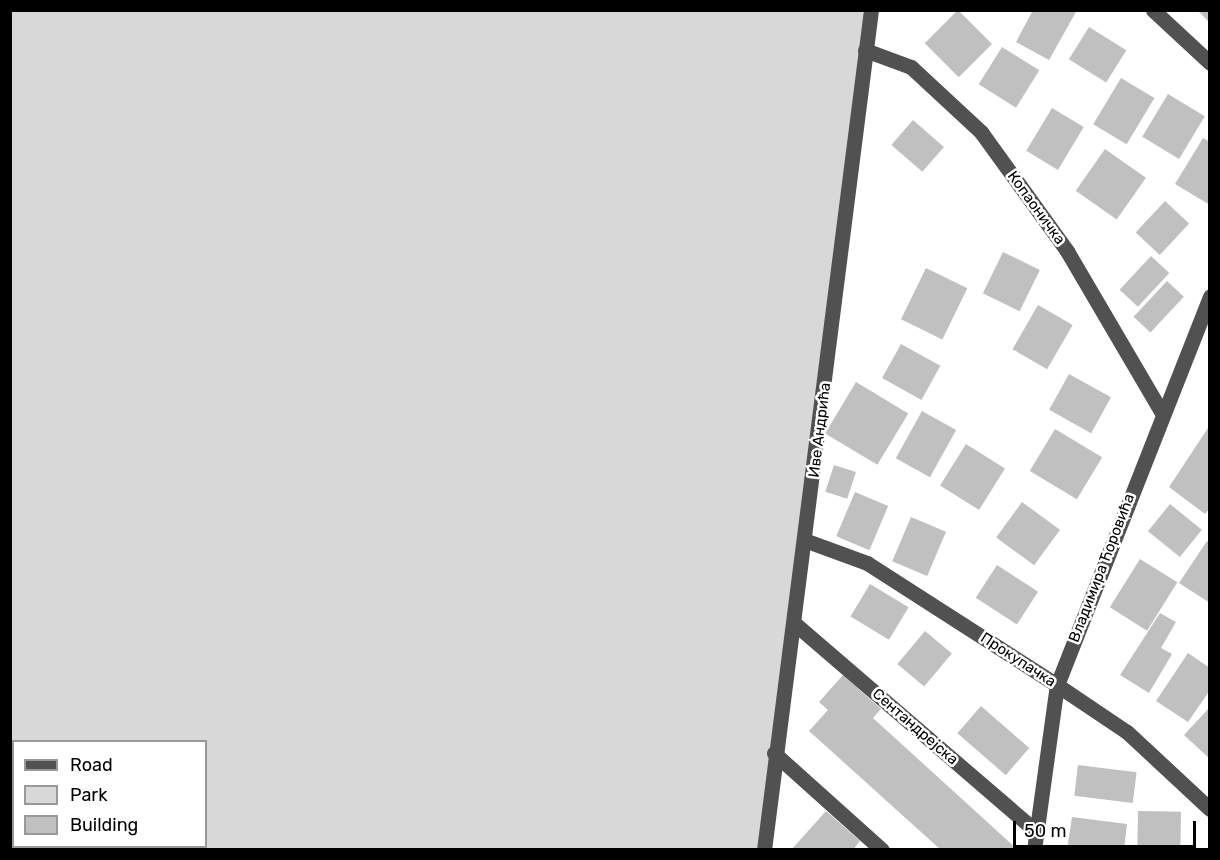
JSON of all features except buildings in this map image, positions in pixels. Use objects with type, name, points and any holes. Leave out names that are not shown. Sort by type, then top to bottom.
[{"type":"street","name":"Иве Андрића","points":[[764,849],[774,753],[807,541],[871,10]]},
{"type":"street","points":[[1153,10],[1209,63]]},
{"type":"street","name":"Копаоничка","points":[[865,50],[910,67],[981,132],[1067,251],[1161,411]]},
{"type":"street","name":"Владимира Ћоровића","points":[[1034,849],[1057,685],[1161,411],[1209,297]]},
{"type":"street","name":"Прокупачка","points":[[807,541],[867,563],[1057,685],[1127,732],[1209,809]]},
{"type":"street","name":"Сентандрејска","points":[[794,623],[1036,831]]},
{"type":"street","points":[[774,753],[882,849]]},
{"type":"green space","points":[[11,11],[871,11],[764,849],[11,849]]}]
